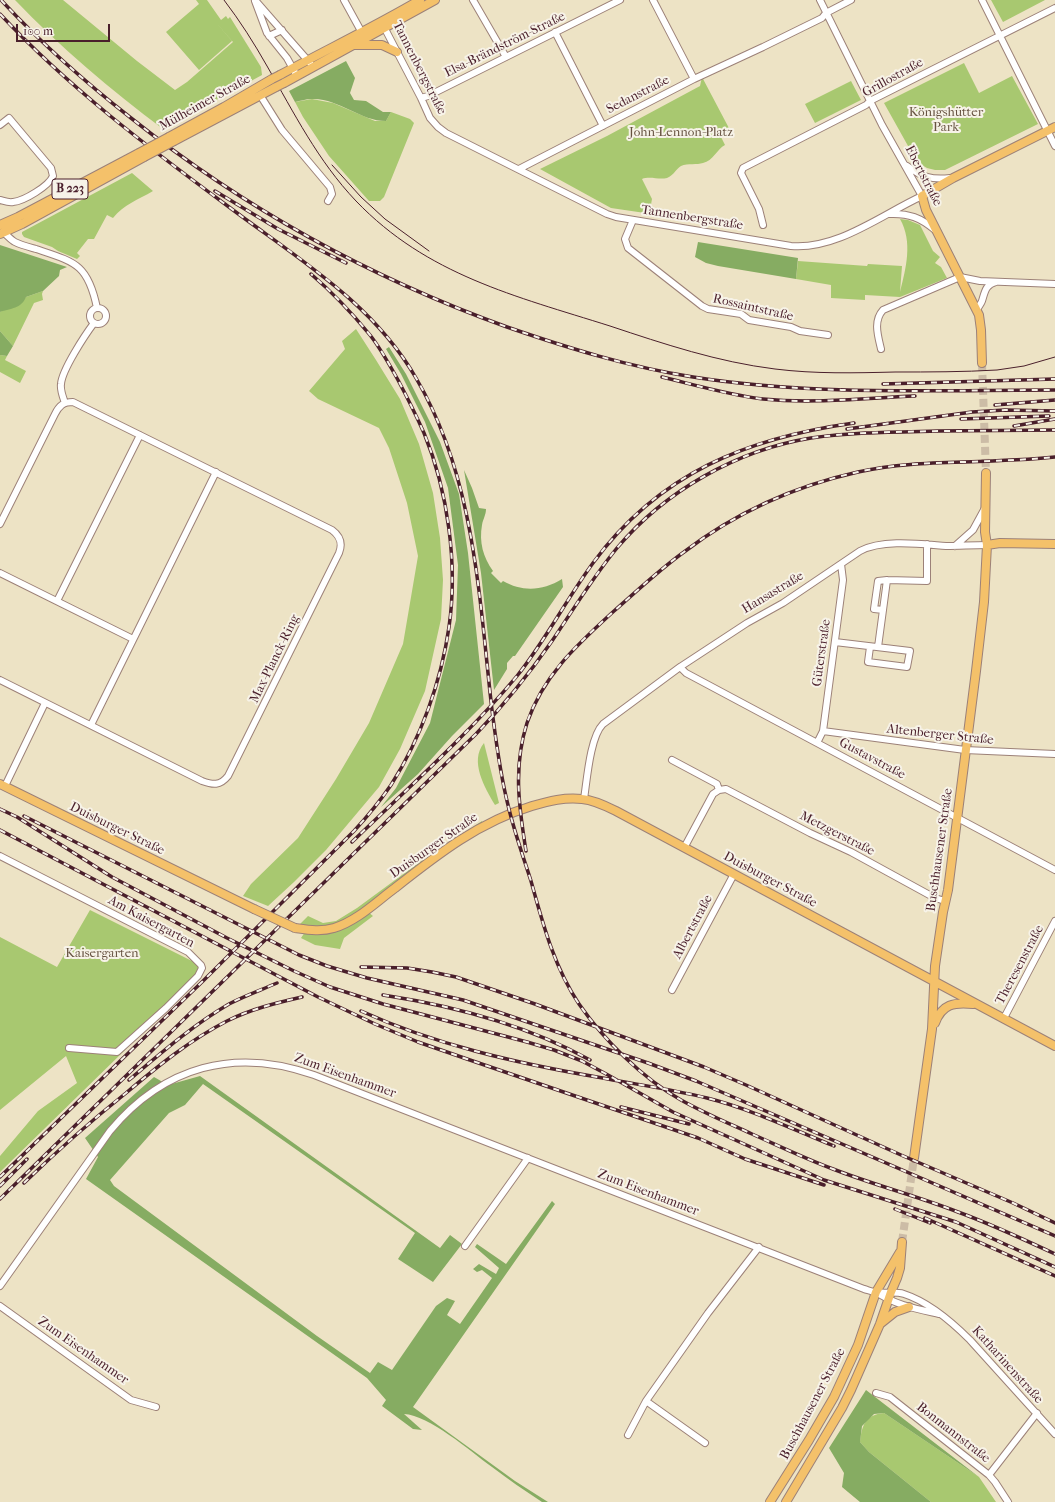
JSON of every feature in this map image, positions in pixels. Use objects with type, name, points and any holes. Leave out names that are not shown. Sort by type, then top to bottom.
[{"type":"main road","name":"Mülheimer Straße","points":[[1,230],[18,217],[280,85],[355,45],[420,0]]},
{"type":"main road","name":"Mülheimer Straße","points":[[171,139],[292,68],[361,32],[383,25],[435,0]]},
{"type":"main road","points":[[361,32],[355,45],[382,45],[397,52]]},
{"type":"main road","name":"Tannenbergstraße","points":[[922,196],[953,178],[1052,129]]},
{"type":"main road","name":"Ebertstraße","points":[[922,196],[926,210],[977,310],[980,324],[982,363]]},
{"type":"main road","points":[[986,474],[985,532],[987,545]]},
{"type":"main road","name":"Hansastraße","points":[[987,545],[1000,543],[1055,544]]},
{"type":"main road","name":"Buschhausener Straße","points":[[914,1158],[932,1029],[935,966],[949,883],[956,818],[975,678],[984,602],[987,545]]},
{"type":"main road","name":"Duisburger Straße","points":[[2,785],[254,909],[296,928],[322,930],[336,928],[347,923],[442,852],[495,819],[561,799],[584,799],[616,811],[1055,1046]]},
{"type":"main road","points":[[932,1029],[939,1013],[947,1006],[959,1003],[977,1004]]},
{"type":"main road","name":"Buschhausener Straße","points":[[770,1502],[834,1397],[858,1345],[876,1292],[902,1246],[898,1278],[889,1296],[880,1324],[842,1408],[786,1502]]},
{"type":"main road","points":[[880,1324],[895,1312],[909,1307]]},
{"type":"street","points":[[255,0],[313,67]]},
{"type":"street","points":[[255,0],[263,25],[269,36],[287,58],[297,76]]},
{"type":"street","points":[[344,0],[361,32]]},
{"type":"street","points":[[473,0],[506,57]]},
{"type":"street","name":"Elsa-Brändström-Straße","points":[[421,98],[428,96],[620,0]]},
{"type":"street","points":[[653,0],[694,79]]},
{"type":"street","name":"Ebertstraße","points":[[820,0],[824,15],[922,196]]},
{"type":"street","points":[[824,15],[851,0]]},
{"type":"street","points":[[982,0],[1000,36],[1052,129],[1055,146]]},
{"type":"street","name":"Grillostraße","points":[[764,225],[759,209],[741,173],[741,169],[745,166],[866,105],[870,101],[995,37],[1000,36],[1055,8]]},
{"type":"street","name":"Sedanstraße","points":[[519,169],[694,79],[768,44],[824,15]]},
{"type":"street","points":[[263,25],[274,21]]},
{"type":"street","name":"Tannenbergstraße","points":[[383,25],[430,118],[438,127],[607,214],[633,220],[796,246],[819,244],[830,241],[888,214],[922,196]]},
{"type":"street","points":[[269,36],[282,30]]},
{"type":"street","points":[[555,32],[603,126]]},
{"type":"street","name":"Mülheimer Straße","points":[[260,95],[282,130],[330,188],[332,194],[328,201]]},
{"type":"street","points":[[0,125],[9,118],[51,168],[53,176],[49,183],[19,201],[10,202],[0,200]]},
{"type":"street","points":[[905,165],[925,177],[941,179],[953,178]]},
{"type":"street","points":[[888,214],[914,216],[926,222],[938,232]]},
{"type":"street","name":"Rossaintstraße","points":[[633,220],[625,239],[628,248],[702,306],[708,309],[741,314],[749,320],[790,327],[800,331],[828,335]]},
{"type":"street","name":"Mülheimer Straße","points":[[1,230],[15,242],[66,259],[77,265],[85,273],[89,281],[94,292],[97,308]]},
{"type":"street","points":[[882,349],[877,331],[877,319],[883,310],[960,277],[980,280],[1055,284]]},
{"type":"street","points":[[977,310],[982,302],[983,293],[986,288],[992,283],[1000,281]]},
{"type":"street","name":"Mülheimer Straße","points":[[97,308],[104,310],[107,317],[105,322],[102,324],[91,321],[90,314],[97,308]]},
{"type":"street","points":[[0,524],[55,414],[65,403],[61,385],[62,378],[82,338],[94,323]]},
{"type":"street","name":"Max-Planck-Ring","points":[[0,680],[202,781],[214,785],[222,782],[228,776],[340,553],[342,546],[341,540],[332,530],[78,404],[73,402],[65,403]]},
{"type":"street","points":[[58,601],[140,435]]},
{"type":"street","points":[[91,725],[216,472]]},
{"type":"street","points":[[955,546],[973,530],[985,508]]},
{"type":"street","name":"Hansastraße","points":[[584,799],[594,741],[599,729],[680,667],[747,623],[783,603],[860,551],[881,544],[927,544],[955,546],[987,545]]},
{"type":"street","points":[[883,610],[874,609],[878,581],[927,581],[927,544]]},
{"type":"street","name":"Güterstraße","points":[[817,743],[823,731],[835,642],[843,580],[841,564]]},
{"type":"street","points":[[0,573],[133,639]]},
{"type":"street","points":[[878,647],[887,580]]},
{"type":"street","points":[[835,642],[910,652],[907,667],[868,662],[870,647]]},
{"type":"street","name":"Gustavstraße","points":[[680,667],[686,673],[1055,870]]},
{"type":"street","points":[[2,785],[45,703]]},
{"type":"street","name":"Altenberger Straße","points":[[823,731],[965,750],[1055,754]]},
{"type":"street","name":"Metzgerstraße","points":[[672,760],[717,784],[719,790],[729,790],[810,833],[850,852],[935,898],[945,901]]},
{"type":"street","points":[[684,848],[711,796],[719,790]]},
{"type":"street","name":"Am Kaisergarten","points":[[0,856],[188,952],[201,965],[198,976],[166,1008],[117,1052],[69,1048]]},
{"type":"street","name":"Albertstraße","points":[[672,990],[734,874]]},
{"type":"street","name":"Theresenstraße","points":[[1004,1018],[1055,922]]},
{"type":"street","name":"Zum Eisenhammer","points":[[0,1286],[87,1162],[122,1116],[137,1103],[163,1085],[186,1074],[206,1067],[231,1063],[251,1062],[293,1067],[864,1289],[876,1292]]},
{"type":"street","points":[[465,1246],[528,1158]]},
{"type":"street","points":[[628,1435],[646,1402],[708,1313],[759,1247]]},
{"type":"street","name":"Katharinenstraße","points":[[876,1292],[889,1296],[909,1307],[940,1314]]},
{"type":"street","name":"Katharinenstraße","points":[[889,1296],[907,1296],[933,1308],[958,1328],[975,1344],[1055,1434]]},
{"type":"street","name":"Zum Eisenhammer","points":[[0,1306],[131,1400],[156,1407]]},
{"type":"street","name":"Bonmannstraße","points":[[876,1393],[890,1397],[989,1475],[1008,1502]]},
{"type":"street","points":[[646,1402],[705,1443]]},
{"type":"street","points":[[989,1475],[1037,1413]]},
{"type":"green space","points":[[15,0],[63,0],[175,90],[187,82],[233,42],[213,19],[232,41],[199,70],[166,32],[199,4],[196,0],[207,0],[221,20],[226,16],[228,19],[230,17],[261,67],[262,75],[163,129],[86,68]]},
{"type":"green space","points":[[991,0],[1045,0],[1003,22]]},
{"type":"green space","points":[[346,61],[355,78],[350,93],[354,100],[366,101],[383,112],[391,112],[386,121],[367,117],[321,99],[309,99],[295,102],[289,91]]},
{"type":"green space","name":"Königshütter Park","points":[[964,63],[979,93],[1012,76],[1038,124],[945,170],[927,168],[917,162],[884,103]]},
{"type":"green space","name":"John-Lennon-Platz","points":[[702,77],[731,132],[721,137],[725,145],[710,160],[701,164],[681,166],[667,178],[642,179],[652,199],[650,210],[645,213],[611,208],[540,169],[607,136],[700,86]]},
{"type":"green space","points":[[851,81],[861,100],[815,123],[805,104]]},
{"type":"green space","points":[[312,99],[333,103],[375,121],[386,121],[391,112],[410,119],[414,123],[384,197],[380,201],[369,201],[329,156],[303,117],[295,102]]},
{"type":"green space","points":[[132,173],[153,191],[122,209],[113,218],[107,215],[94,239],[88,239],[77,253],[80,256],[77,259],[52,247],[24,237],[22,234],[22,232]]},
{"type":"green space","points":[[900,219],[908,220],[920,225],[933,251],[940,257],[935,263],[941,267],[947,278],[900,297],[865,295],[865,300],[831,298],[831,285],[796,279],[798,261],[867,266],[868,264],[902,266],[900,292],[906,264],[907,246],[904,228]]},
{"type":"green space","points":[[698,242],[798,258],[796,279],[706,263],[695,257]]},
{"type":"green space","points":[[0,245],[67,267],[60,270],[59,276],[43,291],[26,297],[21,304],[12,309],[0,312]]},
{"type":"green space","points":[[43,291],[43,300],[34,303],[13,346],[0,331],[0,312],[26,297]]},
{"type":"green space","points":[[356,329],[400,399],[419,444],[433,493],[440,538],[443,580],[441,619],[425,691],[400,749],[379,787],[326,850],[268,906],[243,896],[251,884],[298,838],[336,779],[369,723],[403,644],[418,556],[407,503],[389,448],[379,428],[318,399],[309,391],[345,349],[342,341]]},
{"type":"green space","points":[[0,331],[13,346],[7,356],[0,355]]},
{"type":"green space","points":[[389,347],[406,374],[440,442],[459,494],[468,553],[484,704],[452,736],[418,774],[381,807],[396,788],[430,723],[456,620],[458,565],[448,488],[425,422],[401,374],[386,349]]},
{"type":"green space","points":[[0,355],[7,356],[5,360],[26,371],[20,383],[0,372]]},
{"type":"green space","points":[[464,470],[479,508],[486,509],[481,537],[484,555],[493,571],[491,573],[501,583],[503,581],[510,585],[532,589],[547,586],[562,579],[563,587],[515,656],[513,656],[507,663],[507,669],[494,690],[481,573]]},
{"type":"green space","points":[[484,743],[499,803],[495,805],[483,783],[478,766],[480,750]]},
{"type":"green space","points":[[482,821],[483,824],[367,911],[373,916],[344,938],[340,949],[315,945],[301,938],[305,932],[295,929],[308,916],[323,923],[336,921],[357,908],[421,861]]},
{"type":"green space","name":"Kaisergarten","points":[[90,910],[204,967],[123,1052],[0,1172],[0,1156],[38,1111],[77,1083],[66,1056],[0,1110],[0,937],[57,967]]},
{"type":"green space","points":[[200,1076],[440,1248],[450,1235],[462,1244],[433,1282],[398,1259],[415,1233],[203,1084],[185,1105],[169,1113],[110,1180],[114,1186],[317,1336],[370,1373],[378,1362],[392,1370],[436,1306],[447,1298],[455,1301],[447,1315],[460,1324],[492,1278],[482,1270],[477,1272],[473,1269],[479,1264],[496,1274],[499,1268],[475,1247],[477,1244],[506,1264],[552,1201],[555,1204],[413,1407],[515,1481],[548,1502],[542,1502],[529,1494],[437,1427],[425,1420],[404,1414],[422,1430],[413,1429],[382,1406],[386,1400],[367,1378],[86,1179],[98,1157],[85,1138],[154,1077],[168,1085]]},
{"type":"green space","points":[[866,1390],[979,1477],[884,1413],[874,1414],[862,1426],[860,1442],[869,1452],[931,1502],[860,1502],[842,1487],[844,1473],[829,1448]]},
{"type":"green space","points":[[884,1413],[979,1477],[996,1502],[931,1502],[869,1452],[860,1442],[863,1426],[866,1422],[873,1416]]},
{"type":"tunnel","points":[[982,363],[986,473]]},
{"type":"tunnel","points":[[902,1242],[914,1158]]},
{"type":"tram line","points":[[224,0],[262,57],[307,136],[342,186],[383,226],[412,248],[474,280],[507,293],[671,346],[733,362],[775,369],[835,373],[984,371],[1024,366],[1055,357]]},
{"type":"tram line","points":[[332,165],[361,197],[385,219],[429,251]]},
{"type":"railway","points":[[1,0],[48,47],[97,90],[174,151],[218,182],[310,238],[358,263],[456,308],[507,327],[576,349],[646,368],[693,377],[738,383],[783,387],[874,391],[1055,390]]},
{"type":"railway","points":[[0,14],[53,67],[110,116],[199,185],[307,264],[356,304],[398,351],[416,378],[436,416],[451,456],[463,497],[478,582],[498,758],[513,824],[556,960],[570,990],[589,1018],[600,1031],[625,1057],[652,1081],[681,1100],[716,1118],[823,1165],[970,1217],[1055,1254]]},
{"type":"railway","points":[[215,191],[278,229],[346,263]]},
{"type":"railway","points":[[0,1177],[203,981],[354,831],[373,809],[402,767],[412,748],[435,689],[441,668],[449,627],[452,579],[449,528],[445,504],[432,455],[421,426],[398,380],[381,351],[370,335],[349,311],[311,274]]},
{"type":"railway","points":[[662,377],[725,392],[763,399],[820,401],[915,396]]},
{"type":"railway","points":[[883,384],[1055,379]]},
{"type":"railway","points":[[995,405],[1055,400]]},
{"type":"railway","points":[[847,429],[972,412],[1005,410],[1055,411]]},
{"type":"railway","points":[[961,419],[1049,416]]},
{"type":"railway","points":[[1014,426],[1055,419]]},
{"type":"railway","points":[[352,842],[437,761],[498,698],[527,663],[593,563],[619,532],[647,505],[676,483],[708,465],[742,450],[777,439],[854,423]]},
{"type":"railway","points":[[0,1199],[476,734],[506,701],[534,665],[552,641],[591,582],[617,548],[636,527],[657,508],[680,491],[704,476],[756,452],[811,438],[890,432],[1055,430]]},
{"type":"railway","points":[[526,851],[521,819],[519,787],[520,755],[527,723],[542,690],[563,661],[587,636],[648,581],[675,559],[704,538],[745,513],[789,493],[835,478],[871,469],[924,463],[1021,460],[1055,457]]},
{"type":"railway","points":[[0,809],[17,817],[112,877],[227,938],[330,987],[383,1004],[554,1050],[582,1061],[673,1112],[824,1180],[956,1222],[1055,1267]]},
{"type":"railway","points":[[24,816],[299,955],[327,966],[367,978],[463,1000],[648,1063],[696,1081],[1055,1236]]},
{"type":"railway","points":[[0,830],[318,997],[375,1024],[418,1042],[698,1138],[745,1159],[824,1185]]},
{"type":"railway","points":[[361,967],[407,968],[456,977],[535,1004],[704,1067],[1013,1203],[1055,1223]]},
{"type":"railway","points":[[129,1080],[178,1040],[216,1012],[235,1001],[277,983]]},
{"type":"railway","points":[[383,995],[436,1005],[490,1018],[541,1037],[590,1060]]},
{"type":"railway","points":[[24,1183],[61,1148],[150,1073],[200,1036],[213,1028],[245,1013],[302,997]]},
{"type":"railway","points":[[361,1011],[418,1034],[477,1052],[536,1066],[707,1098],[755,1114],[834,1146]]},
{"type":"railway","points":[[621,1107],[689,1124]]},
{"type":"railway","points":[[0,1186],[27,1159]]},
{"type":"railway","points":[[895,1209],[930,1223]]},
{"type":"railway","points":[[925,1218],[1055,1276]]}]
